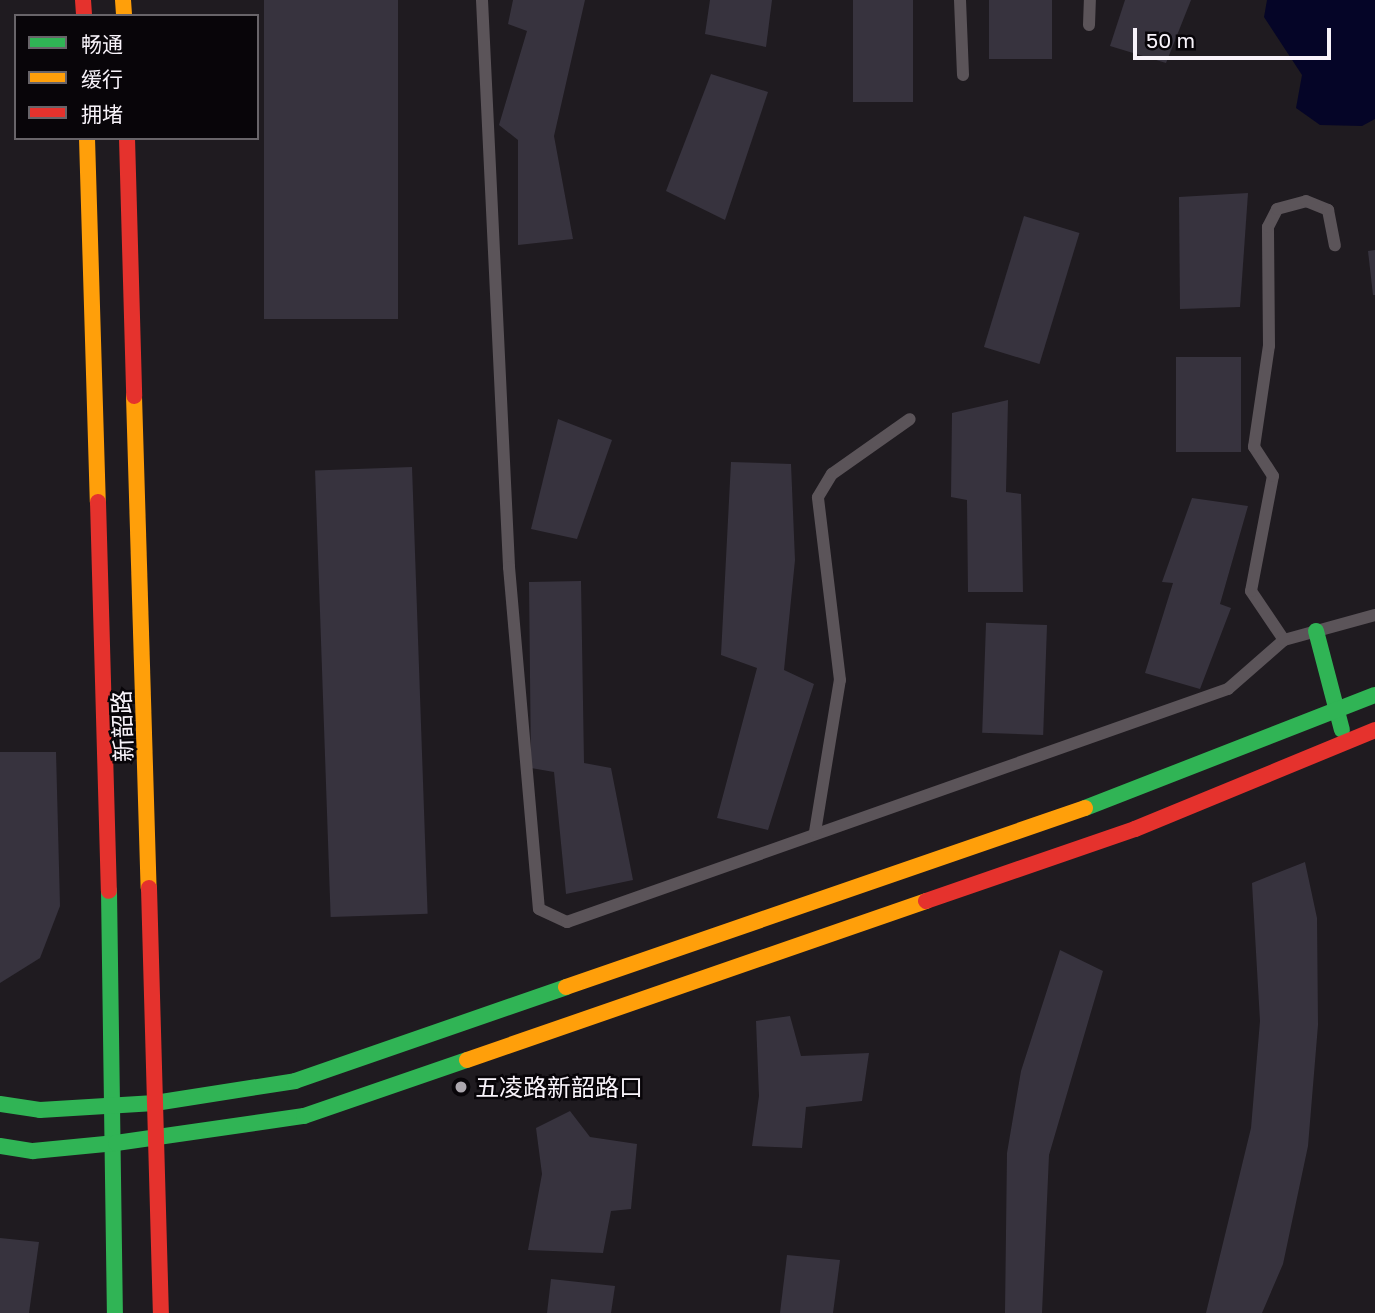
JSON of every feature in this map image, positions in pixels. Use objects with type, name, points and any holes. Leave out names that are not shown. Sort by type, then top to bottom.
[{"type":"street","name":"新韶路","points":[[87,140],[116,1143],[115,1313]]},
{"type":"street","name":"新韶路","points":[[127,140],[161,1313]]},
{"type":"street","points":[[1316,631],[1346,742]]},
{"type":"street","points":[[0,1104],[40,1110],[155,1103],[295,1081],[1123,795],[1375,695]]},
{"type":"street","points":[[0,1146],[33,1151],[116,1143],[304,1116],[1135,829],[1375,730]]},
{"type":"lane","points":[[482,0],[509,567],[540,909],[566,922],[815,832],[1227,689],[1284,640],[1375,615]]},
{"type":"lane","points":[[960,0],[963,75]]},
{"type":"lane","points":[[1090,0],[1090,24]]},
{"type":"lane","points":[[1284,640],[1251,591],[1273,476],[1254,447],[1269,346],[1268,227],[1277,209],[1306,201],[1328,210],[1335,245]]},
{"type":"lane","points":[[815,832],[840,680],[818,497],[832,474],[910,419]]},
{"type":"water","points":[[1267,0],[1375,0],[1375,119],[1362,126],[1320,125],[1296,108],[1302,75],[1264,17]]},
{"type":"building","points":[[264,0],[398,0],[398,319],[264,319]]},
{"type":"building","points":[[513,0],[585,0],[554,136],[573,239],[518,245],[518,140],[499,125],[527,31],[508,24]]},
{"type":"building","points":[[710,0],[772,0],[766,47],[705,34]]},
{"type":"building","points":[[853,0],[913,0],[913,102],[853,102]]},
{"type":"building","points":[[989,0],[1052,0],[1052,59],[989,59]]},
{"type":"building","points":[[1125,0],[1191,0],[1166,63],[1110,46]]},
{"type":"building","points":[[711,74],[768,92],[725,220],[666,191]]},
{"type":"building","points":[[1248,193],[1240,307],[1180,309],[1179,197]]},
{"type":"building","points":[[1024,216],[1079,233],[1039,364],[984,347]]},
{"type":"building","points":[[1375,250],[1375,295],[1373,295],[1368,251]]},
{"type":"building","points":[[1176,357],[1241,357],[1241,452],[1176,452]]},
{"type":"building","points":[[1008,400],[1006,492],[1021,494],[1023,592],[968,592],[967,500],[951,497],[952,413]]},
{"type":"building","points":[[558,419],[612,440],[577,539],[531,529]]},
{"type":"building","points":[[731,462],[791,464],[795,560],[784,670],[814,684],[768,830],[717,818],[757,668],[721,655]]},
{"type":"building","points":[[412,467],[428,914],[331,917],[315,470]]},
{"type":"building","points":[[1192,498],[1248,506],[1220,604],[1231,608],[1200,689],[1145,673],[1173,583],[1162,582]]},
{"type":"building","points":[[581,581],[584,763],[611,768],[633,880],[566,894],[554,772],[531,768],[529,582]]},
{"type":"building","points":[[986,623],[1047,625],[1043,735],[982,733]]},
{"type":"building","points":[[0,752],[56,752],[60,906],[40,958],[0,983]]},
{"type":"building","points":[[1305,862],[1317,918],[1318,1025],[1308,1146],[1283,1264],[1262,1313],[1206,1313],[1251,1128],[1260,1021],[1252,883]]},
{"type":"building","points":[[1060,950],[1103,971],[1049,1155],[1042,1313],[1005,1313],[1007,1153],[1021,1071]]},
{"type":"building","points":[[790,1016],[801,1056],[869,1053],[862,1101],[806,1107],[802,1148],[752,1146],[759,1096],[756,1021]]},
{"type":"building","points":[[570,1111],[590,1137],[637,1144],[631,1209],[611,1211],[603,1253],[528,1250],[542,1174],[536,1128]]},
{"type":"building","points":[[0,1238],[39,1242],[29,1313],[0,1313]]},
{"type":"building","points":[[787,1255],[840,1260],[833,1313],[780,1313]]},
{"type":"building","points":[[551,1279],[615,1286],[611,1313],[547,1313]]},
{"type":"traffic: fast","points":[[1316,631],[1342,730]]},
{"type":"traffic: fast","points":[[1085,808],[1375,695]]},
{"type":"traffic: fast","points":[[109,891],[115,1313]]},
{"type":"traffic: fast","points":[[0,1104],[40,1110],[155,1103],[295,1081],[566,987]]},
{"type":"traffic: fast","points":[[0,1146],[33,1151],[116,1143],[304,1116],[467,1060]]},
{"type":"traffic: slow","points":[[123,0],[124,14]]},
{"type":"traffic: slow","points":[[87,140],[98,502]]},
{"type":"traffic: slow","points":[[134,396],[149,888]]},
{"type":"traffic: slow","points":[[566,987],[1085,808]]},
{"type":"traffic: slow","points":[[467,1060],[926,901]]},
{"type":"traffic: jam","points":[[83,0],[84,14]]},
{"type":"traffic: jam","points":[[127,140],[134,396]]},
{"type":"traffic: jam","points":[[98,502],[109,891]]},
{"type":"traffic: jam","points":[[926,901],[1135,829],[1375,730]]},
{"type":"traffic: jam","points":[[149,888],[161,1313]]},
{"type":"place","name":"五凌路新韶路口","points":[[461,1087]]}]
